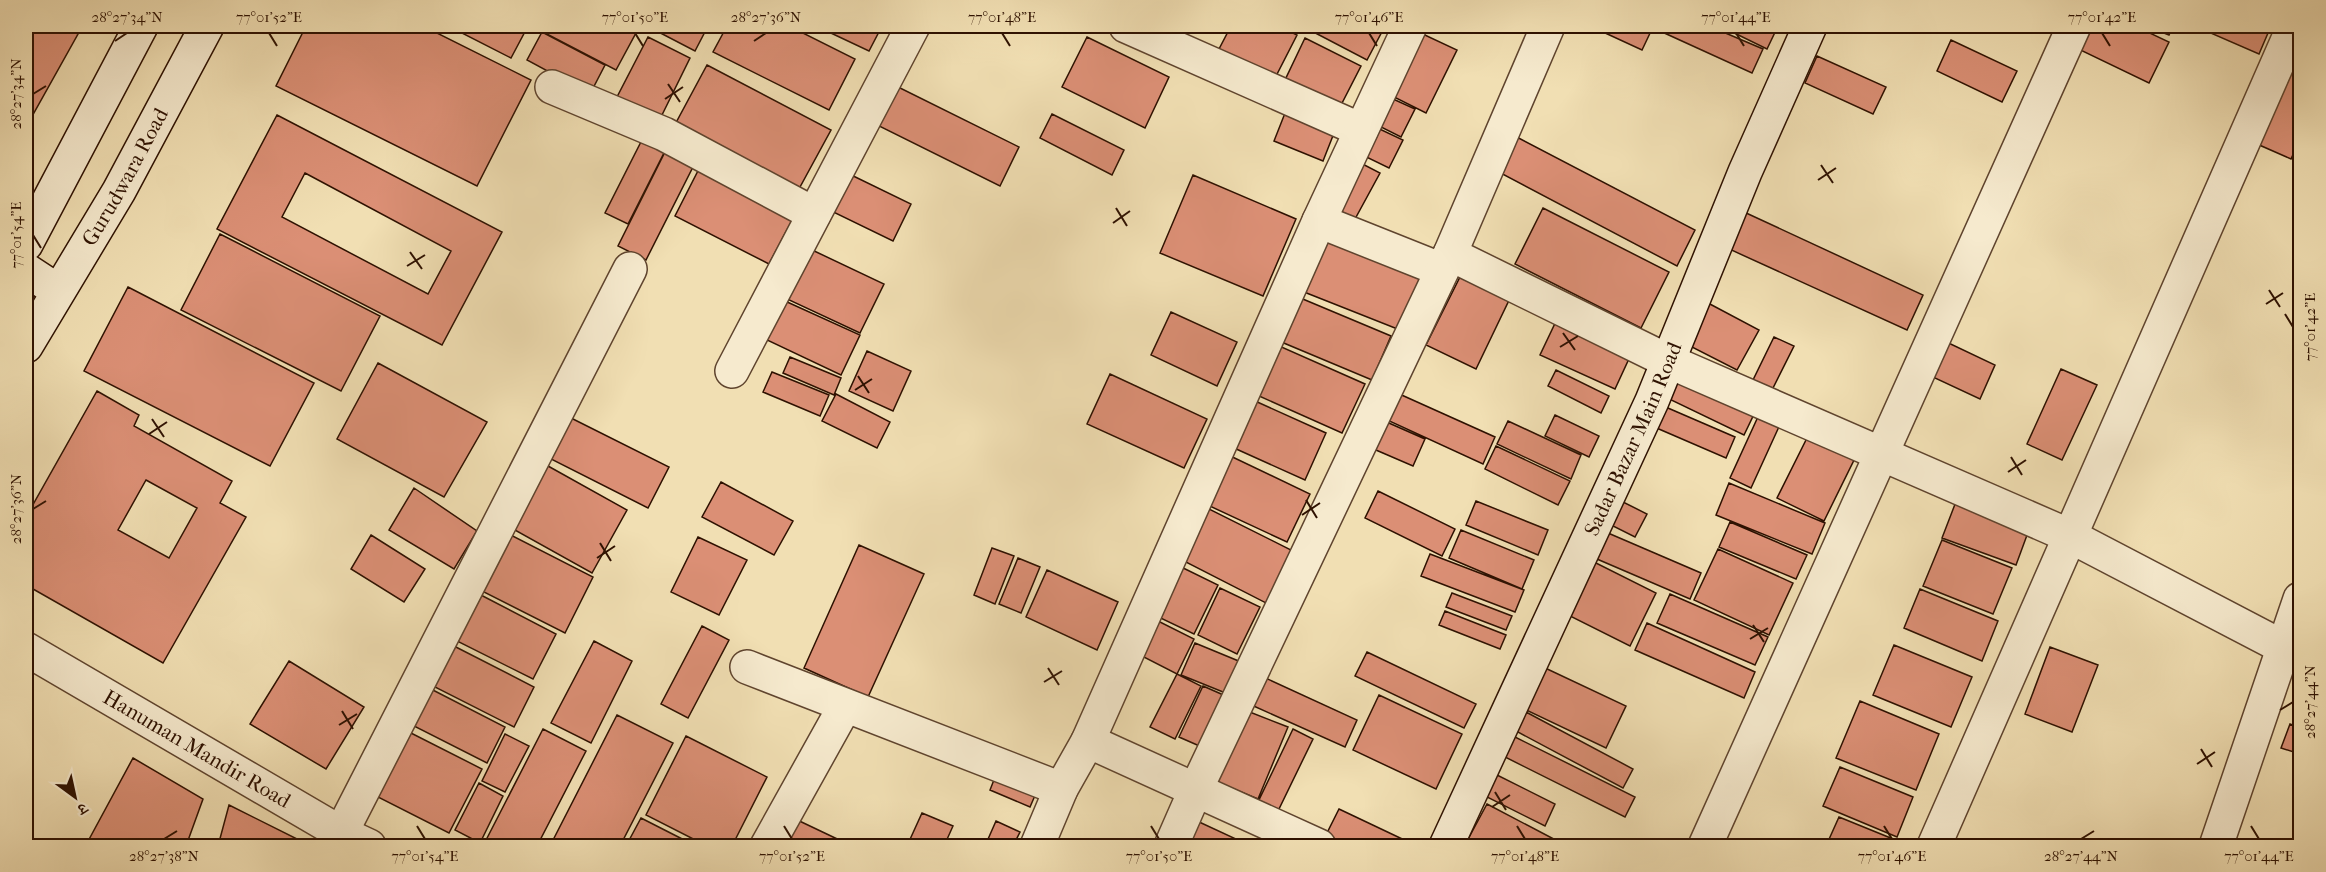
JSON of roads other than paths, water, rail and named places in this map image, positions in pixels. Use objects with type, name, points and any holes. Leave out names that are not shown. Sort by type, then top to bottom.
[{"type":"street","points":[[26,244],[141,26]]},
{"type":"street","name":"Gurudwara Road","points":[[30,329],[58,291],[119,191],[207,26]]},
{"type":"street","points":[[732,371],[913,26]]},
{"type":"street","points":[[1126,26],[1361,130]]},
{"type":"street","points":[[1037,846],[1061,789],[1088,741],[1319,221],[1410,26]]},
{"type":"street","points":[[1171,846],[1446,262],[1548,26]]},
{"type":"street","name":"Sadar Bazar Main Road","points":[[1446,846],[1652,401],[1746,172],[1810,26]]},
{"type":"street","points":[[1705,846],[2074,26]]},
{"type":"street","points":[[1934,846],[2294,26]]},
{"type":"street","points":[[552,87],[664,134],[814,214]]},
{"type":"street","points":[[1319,221],[1446,262],[2070,536],[2292,652]]},
{"type":"street","points":[[355,840],[630,269]]},
{"type":"street","points":[[26,270],[58,291]]},
{"type":"street","points":[[2216,846],[2292,652],[2301,599]]},
{"type":"street","name":"Hanuman Mandir Road","points":[[26,650],[355,840]]},
{"type":"street","points":[[747,667],[1061,789]]},
{"type":"street","points":[[767,846],[845,706]]},
{"type":"street","points":[[1088,741],[1319,846]]}]
